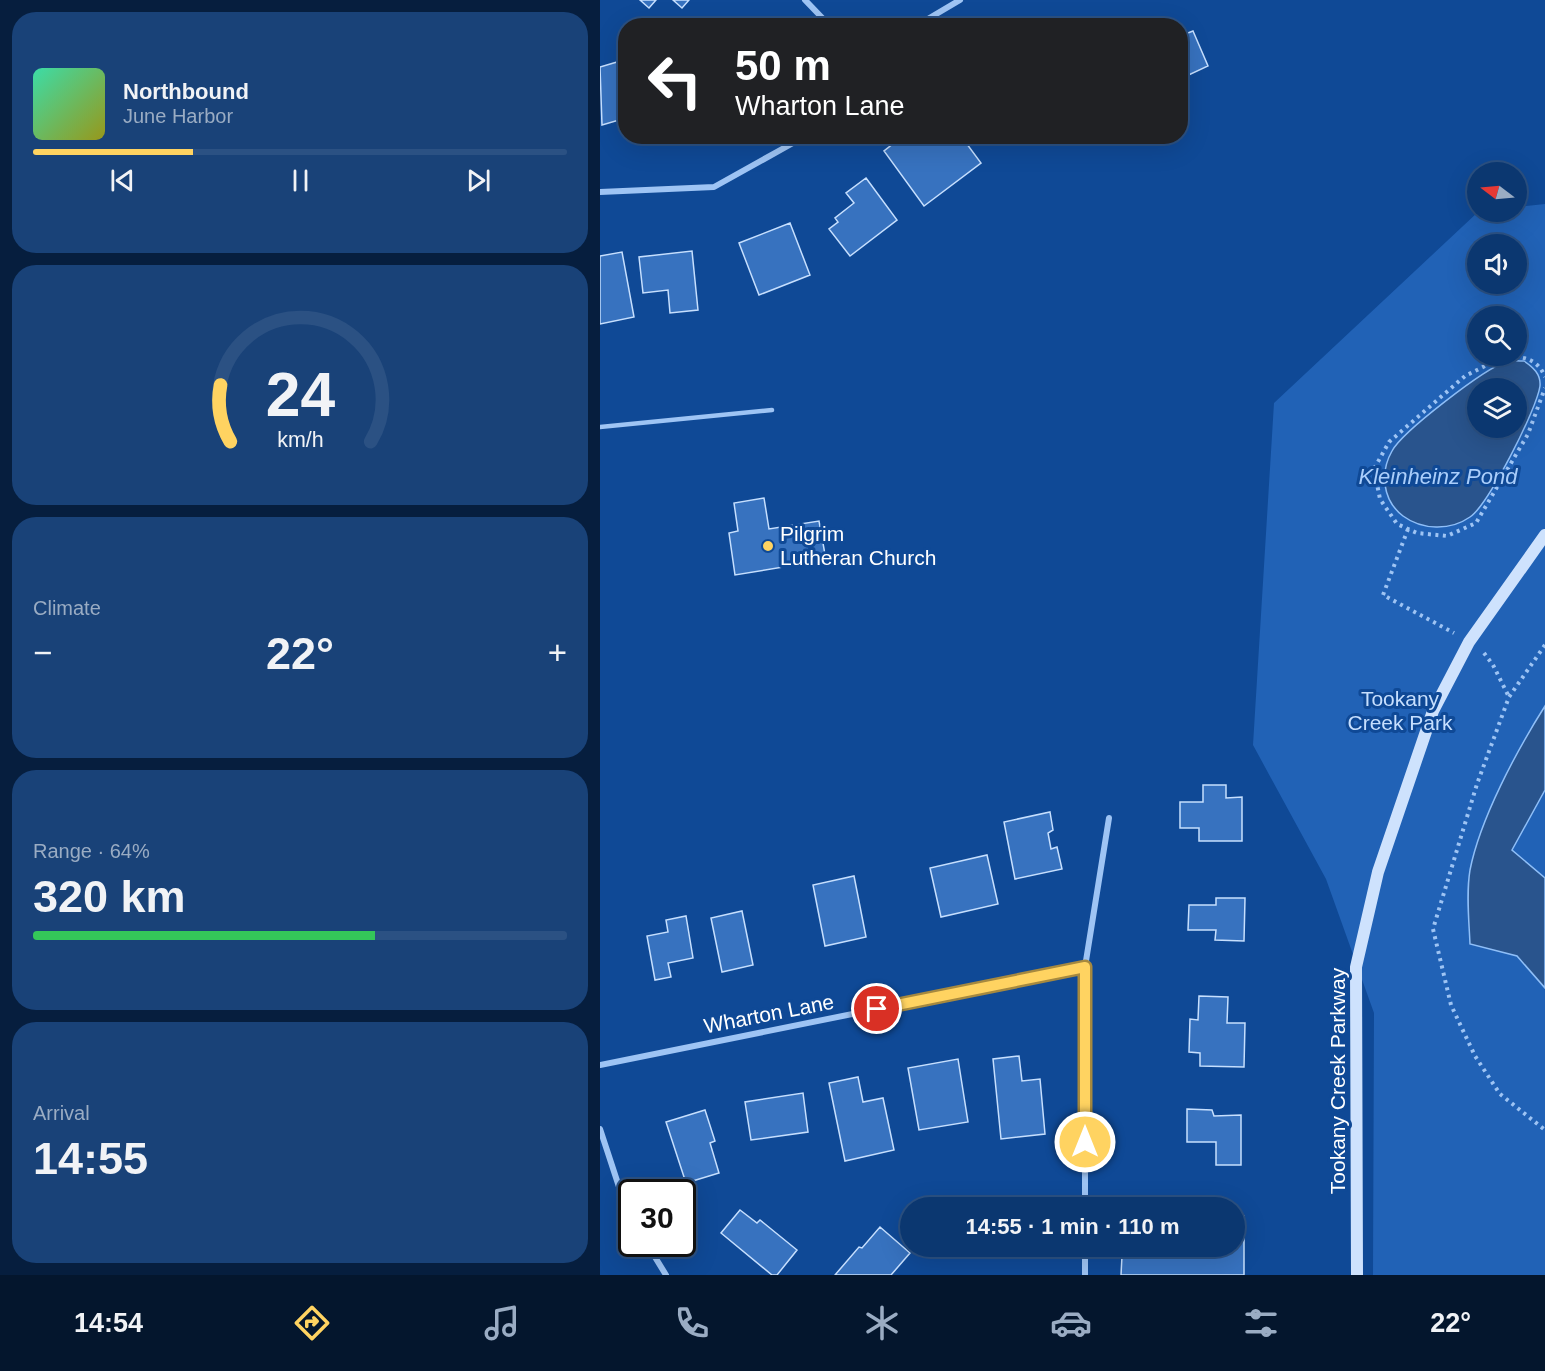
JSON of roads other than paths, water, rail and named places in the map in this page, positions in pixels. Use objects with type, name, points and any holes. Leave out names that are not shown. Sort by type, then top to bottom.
[{"type":"street","points":[[805,0],[822,18]]},
{"type":"street","points":[[930,18],[960,0]]},
{"type":"street","points":[[600,192],[714,187],[791,144]]},
{"type":"street","name":"Tookany Creek Parkway","points":[[1357,1275],[1356,967],[1378,872],[1433,711],[1469,642],[1545,535]]},
{"type":"street","points":[[1085,1197],[1085,967],[1109,818]]},
{"type":"street","name":"Wharton Lane","points":[[600,1065],[1085,967]]},
{"type":"street","points":[[600,1129],[618,1184]]},
{"type":"street","points":[[655,1257],[666,1275]]},
{"type":"street","points":[[1085,1257],[1085,1275]]},
{"type":"lane","points":[[600,427],[772,410]]},
{"type":"water","name":"Kleinheinz Pond","points":[[1527,363],[1538,374],[1540,386],[1527,421],[1527,378],[1478,378],[1495,367],[1527,366]]},
{"type":"water","name":"Kleinheinz Pond","points":[[1467,385],[1467,438],[1519,438],[1488,495],[1470,517],[1445,527],[1419,524],[1403,516],[1387,494],[1385,477],[1388,459],[1399,442],[1411,430]]},
{"type":"water","points":[[1545,706],[1545,790],[1512,850],[1545,878],[1545,988],[1517,956],[1470,944],[1468,898],[1470,870],[1482,829],[1501,785]]},
{"type":"place","name":"Pilgrim Lutheran Church","points":[[768,546]]},
{"type":"park label","name":"Tookany Creek Park","points":[[1400,711]]}]
